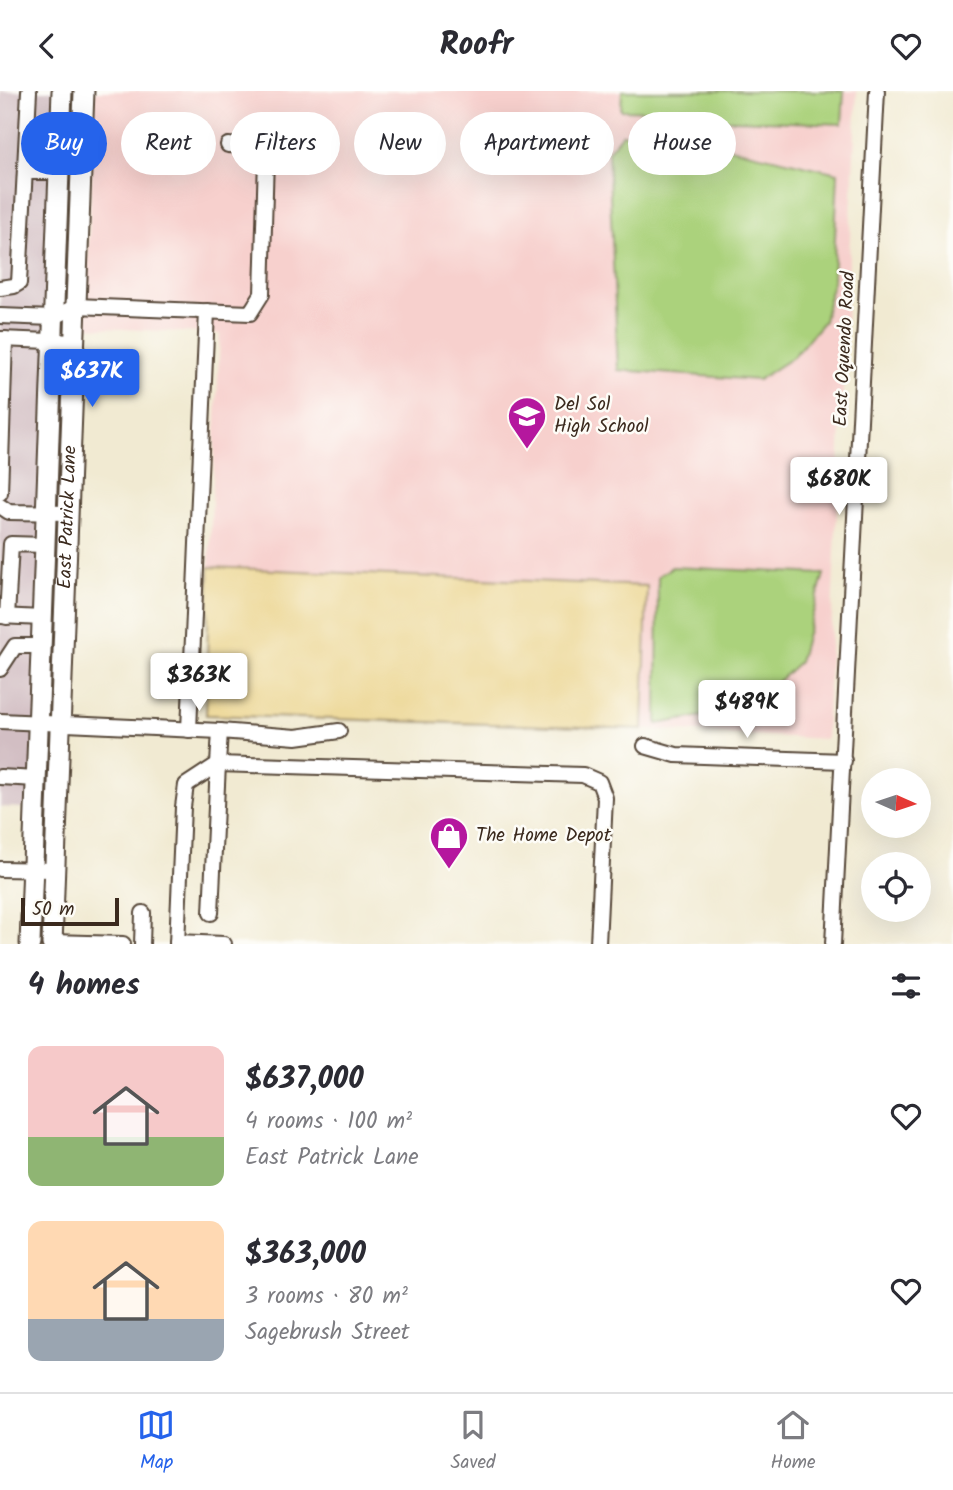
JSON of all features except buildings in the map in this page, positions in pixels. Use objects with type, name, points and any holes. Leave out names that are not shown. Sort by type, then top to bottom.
[{"type":"main road","name":"East Patrick Lane","points":[[61,112],[62,91]]},
{"type":"main road","name":"East Patrick Lane","points":[[52,943],[84,91]]},
{"type":"main road","name":"East Patrick Lane","points":[[30,944],[59,175]]},
{"type":"street","points":[[28,112],[29,91]]},
{"type":"street","name":"East Oquendo Road","points":[[833,944],[877,91]]},
{"type":"street","points":[[0,316],[53,319],[76,306],[250,313],[262,294],[266,157],[253,146],[228,145]]},
{"type":"street","points":[[0,288],[19,283],[25,175]]},
{"type":"street","points":[[189,730],[207,311]]},
{"type":"street","points":[[0,493],[2,339],[53,341],[74,352],[124,365]]},
{"type":"street","points":[[0,506],[9,512],[68,513]]},
{"type":"street","points":[[43,618],[4,617],[11,544],[45,545]]},
{"type":"street","points":[[0,669],[15,646],[42,646]]},
{"type":"street","points":[[0,721],[296,737],[339,731]]},
{"type":"street","points":[[211,913],[220,731]]},
{"type":"street","points":[[645,746],[676,755],[844,761]]},
{"type":"street","points":[[224,944],[177,943],[186,785],[218,764],[583,775],[599,782],[605,797],[598,944]]},
{"type":"street","points":[[0,777],[37,779]]},
{"type":"street","points":[[0,869],[55,870]]},
{"type":"street","points":[[142,944],[143,913]]},
{"type":"street","points":[[52,943],[123,944]]},
{"type":"shaded area","points":[[0,91],[71,91],[70,112],[21,112],[21,175],[68,175],[47,724],[24,808],[0,807]]},
{"type":"shaded area","name":"Del Sol High School","points":[[95,91],[857,91],[826,739],[643,729],[646,586],[209,567],[220,334],[85,327],[91,175],[107,175],[107,112],[94,112]]},
{"type":"green space","points":[[622,91],[844,91],[842,124],[736,120],[736,112],[621,110]]},
{"type":"green space","points":[[622,134],[628,134],[628,175],[736,175],[736,149],[838,173],[833,280],[824,321],[793,357],[758,380],[618,370],[609,175],[614,175],[614,144]]},
{"type":"green space","points":[[672,567],[824,574],[799,662],[749,708],[657,724],[658,576]]},
{"type":"sand","points":[[209,567],[647,586],[643,729],[206,715]]},
{"type":"place","name":"Del Sol High School","points":[[527,450]]},
{"type":"place","name":"The Home Depot","points":[[449,870]]}]
